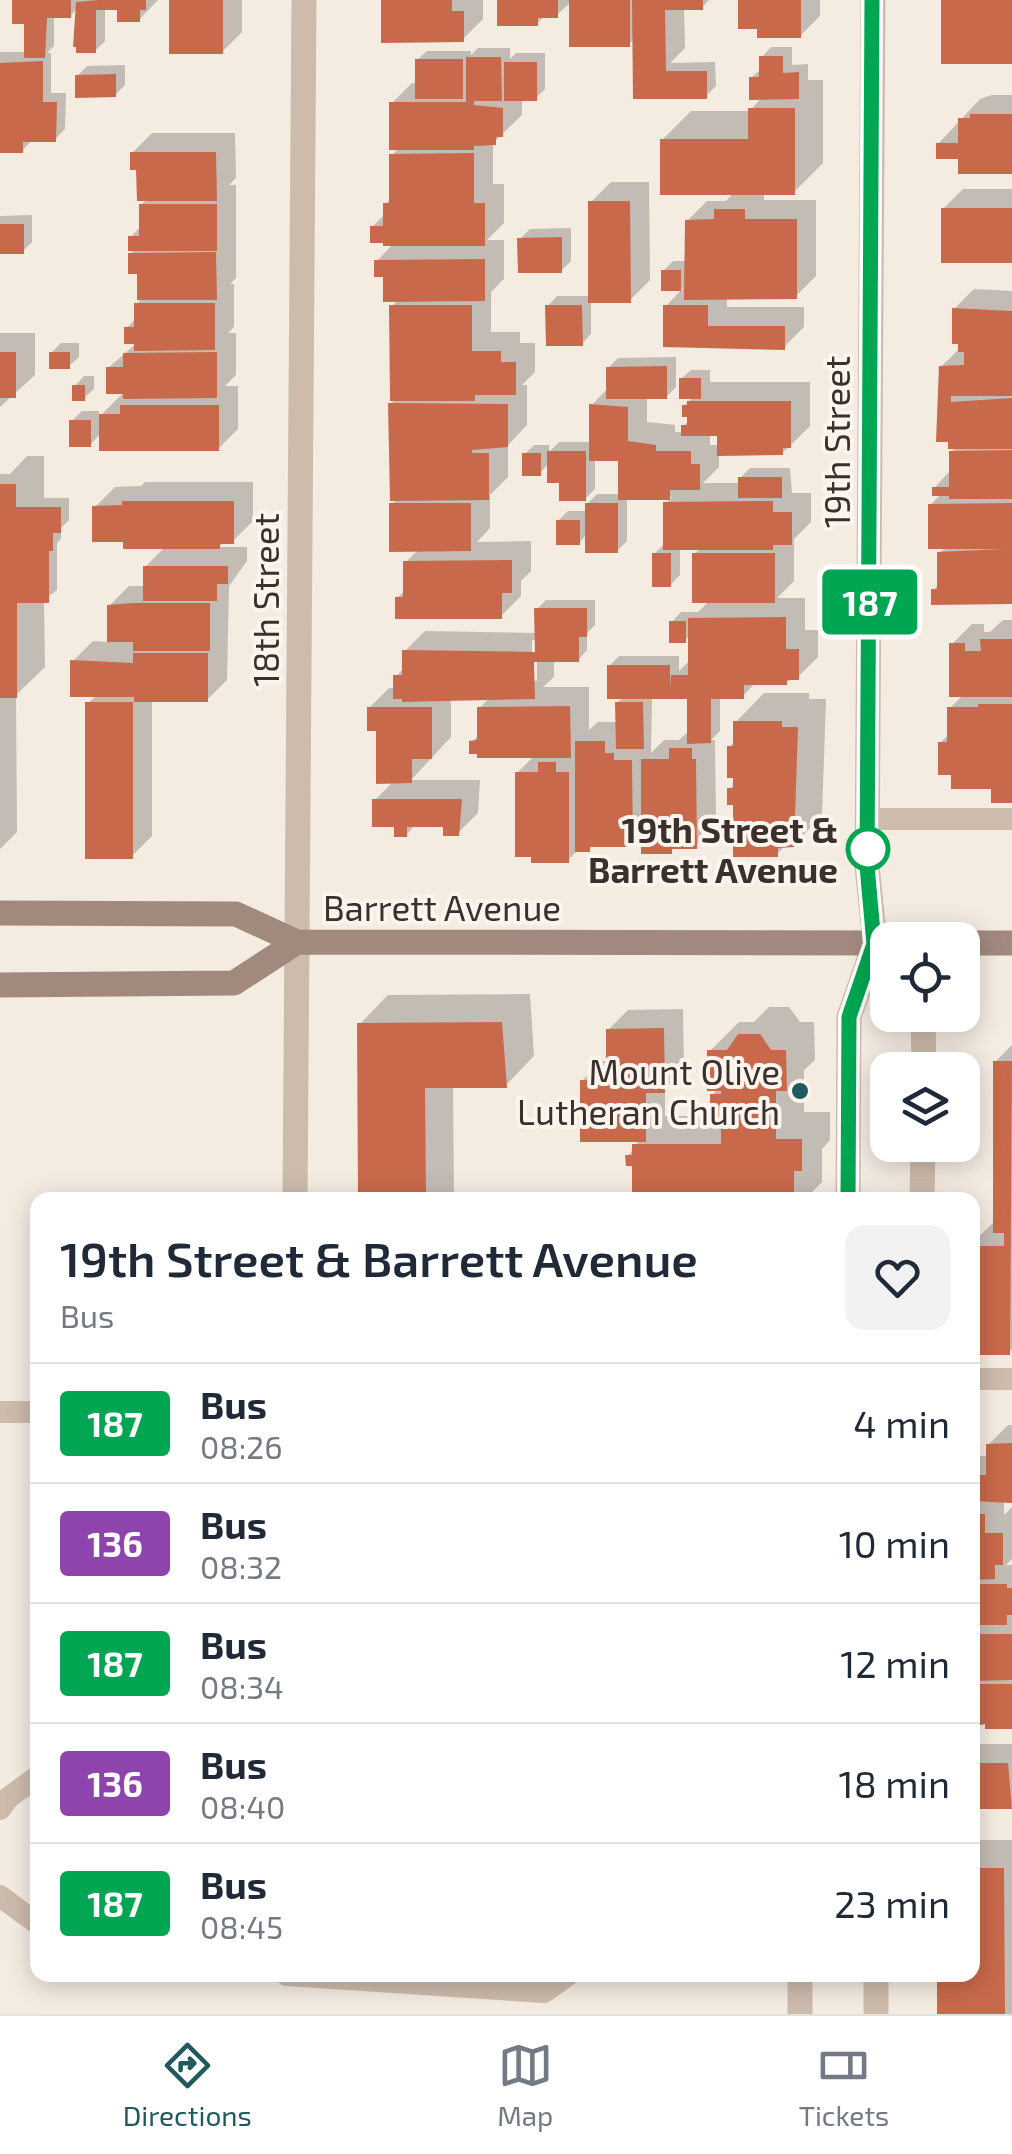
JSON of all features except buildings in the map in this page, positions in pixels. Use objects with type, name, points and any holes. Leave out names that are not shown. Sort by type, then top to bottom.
[{"type":"main road","name":"Barrett Avenue","points":[[0,913],[236,914],[297,942],[870,950]]},
{"type":"main road","name":"Barrett Avenue","points":[[0,986],[234,983],[297,942]]},
{"type":"main road","points":[[980,944],[1012,944]]},
{"type":"street","name":"18th Street","points":[[295,1192],[304,0]]},
{"type":"street","name":"19th Street","points":[[872,0],[867,866],[878,922]]},
{"type":"street","name":"19th Street","points":[[848,1192],[849,1017],[870,976]]},
{"type":"street","points":[[922,1192],[923,1162]]},
{"type":"street","points":[[800,1982],[800,2014]]},
{"type":"street","points":[[876,1982],[876,2014]]},
{"type":"lane","points":[[869,819],[1012,819]]},
{"type":"lane","points":[[980,1380],[1012,1379]]},
{"type":"lane","points":[[0,1412],[30,1412]]},
{"type":"lane","points":[[0,1809],[30,1782]]},
{"type":"lane","points":[[0,1896],[30,1918]]},
{"type":"lane","points":[[393,1982],[544,1992],[558,1982]]},
{"type":"bus line","name":"187","points":[[848,1192],[849,1017],[874,944],[867,866],[872,0]]},
{"type":"place","name":"19th Street & Barrett Avenue","points":[[868,849]]},
{"type":"place","name":"Mount Olive Lutheran Church","points":[[800,1091]]}]
